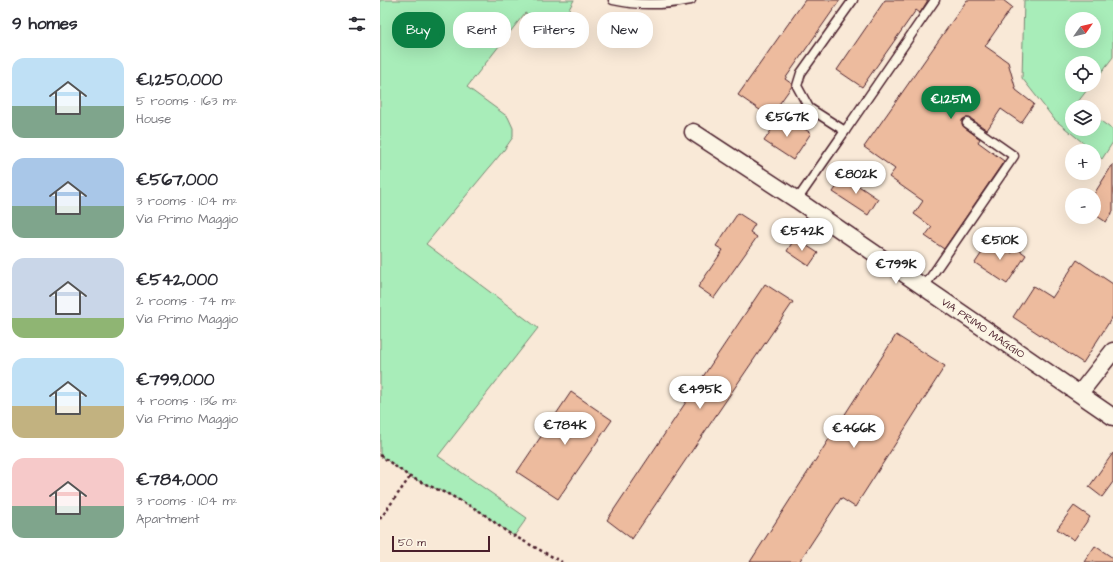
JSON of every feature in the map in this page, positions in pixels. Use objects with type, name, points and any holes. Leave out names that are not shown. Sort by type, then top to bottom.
[{"type":"street","name":"VIA PRIMO MAGGIO","points":[[694,132],[797,200],[1113,417]]},
{"type":"street","points":[[1080,393],[1113,351]]},
{"type":"lane","points":[[613,0],[628,3],[656,5],[691,0]]},
{"type":"lane","points":[[845,131],[809,108],[797,86],[801,73],[853,0]]},
{"type":"lane","points":[[797,200],[934,0]]},
{"type":"lane","points":[[924,287],[1014,156],[967,124]]},
{"type":"path","points":[[380,455],[410,477],[481,512],[507,532],[562,562]]},
{"type":"path","points":[[380,519],[410,477]]},
{"type":"green space","points":[[380,0],[574,0],[567,12],[519,12],[519,21],[511,31],[511,12],[453,12],[453,48],[498,48],[467,87],[508,117],[513,128],[513,137],[504,150],[426,244],[538,328],[438,456],[527,518],[514,536],[481,512],[450,495],[410,477],[380,455]]},
{"type":"green space","points":[[1024,0],[1113,0],[1113,57],[1101,73],[1101,56],[1065,56],[1065,92],[1086,92],[1079,100],[1065,100],[1065,128],[1054,119],[1022,78]]},
{"type":"green space","points":[[1101,121],[1113,130],[1113,142],[1102,159],[1101,144],[1084,144],[1075,136],[1101,136]]},
{"type":"building","points":[[805,0],[840,0],[785,79],[792,84],[792,86],[770,117],[738,95]]},
{"type":"building","points":[[885,0],[928,0],[920,13],[916,10],[862,87],[837,70]]},
{"type":"building","points":[[967,0],[1003,0],[1012,7],[985,46],[1008,62],[1016,90],[1034,104],[1021,123],[1001,109],[987,130],[970,118],[965,118],[962,120],[964,127],[980,139],[978,142],[1004,161],[944,249],[925,236],[932,227],[914,214],[923,201],[889,177],[895,169],[864,147]]},
{"type":"building","points":[[780,117],[796,127],[798,125],[811,133],[793,160],[764,141]]},
{"type":"building","points":[[1113,164],[1113,211],[1106,222],[1101,219],[1101,188],[1098,188]]},
{"type":"building","points":[[844,176],[878,199],[868,215],[833,192]]},
{"type":"building","points":[[738,213],[755,224],[750,232],[757,237],[714,298],[698,287],[723,250],[716,246]]},
{"type":"building","points":[[795,238],[818,253],[809,266],[787,251]]},
{"type":"building","points":[[991,239],[1012,253],[1015,247],[1026,255],[1007,284],[975,263]]},
{"type":"building","points":[[1077,260],[1113,284],[1113,316],[1083,363],[1013,317],[1033,286],[1052,298]]},
{"type":"building","points":[[765,284],[793,302],[632,539],[607,520]]},
{"type":"building","points":[[896,335],[945,366],[855,507],[841,498],[799,562],[750,562]]},
{"type":"building","points":[[571,392],[612,420],[558,499],[517,472]]},
{"type":"building","points":[[1113,453],[1113,482],[1102,497],[1089,487]]},
{"type":"building","points":[[1074,506],[1090,517],[1074,540],[1057,529]]},
{"type":"building","points":[[1095,546],[1113,558],[1113,562],[1084,562]]}]
